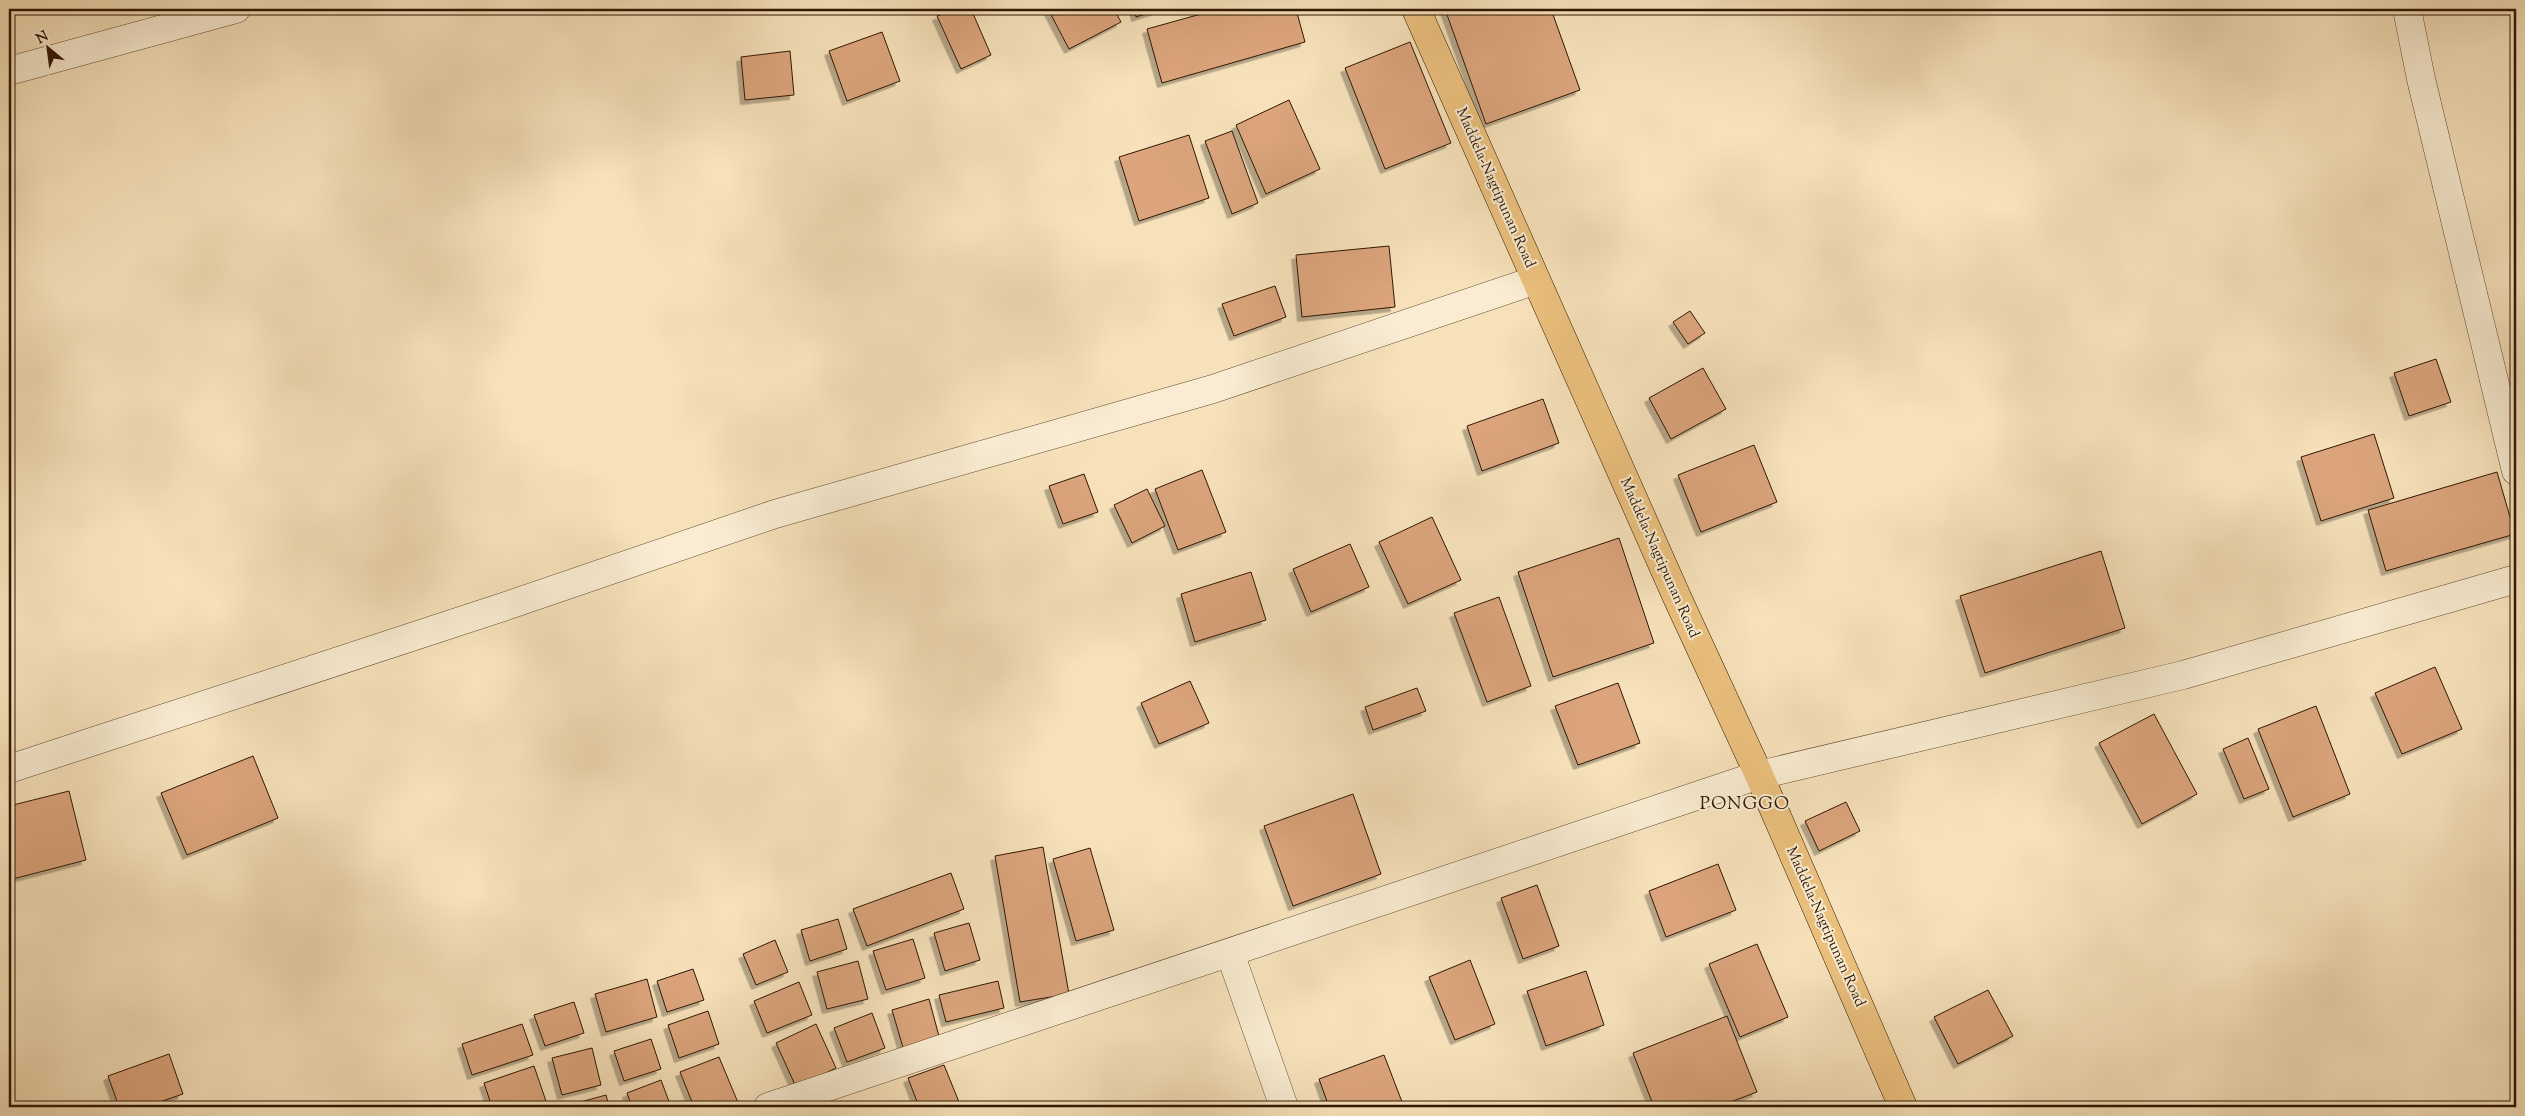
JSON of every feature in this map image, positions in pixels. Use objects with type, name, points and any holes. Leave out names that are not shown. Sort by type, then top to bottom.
[{"type":"main road","name":"Maddela-Nagtipunan Road","points":[[1416,9],[1676,595],[1759,775],[1903,1107]]},
{"type":"street","points":[[9,71],[236,9]]},
{"type":"street","points":[[2407,9],[2421,79],[2516,471]]},
{"type":"street","points":[[9,769],[509,605],[775,514],[1213,389],[1536,280]]},
{"type":"street","points":[[768,1107],[1759,775],[2183,675],[2516,579]]},
{"type":"street","points":[[1230,953],[1284,1107]]},
{"type":"building","points":[[955,9],[971,9],[991,55],[961,69],[937,16]]},
{"type":"building","points":[[1048,9],[1114,9],[1121,22],[1069,49]]},
{"type":"building","points":[[1134,9],[1161,9],[1136,17]]},
{"type":"building","points":[[1219,9],[1296,9],[1305,42],[1162,83],[1147,29]]},
{"type":"building","points":[[1445,9],[1551,9],[1580,90],[1486,124]]},
{"type":"building","points":[[882,32],[900,81],[847,101],[829,51]]},
{"type":"building","points":[[1410,42],[1451,143],[1385,169],[1345,68]]},
{"type":"building","points":[[790,51],[794,95],[745,100],[741,57]]},
{"type":"building","points":[[1289,100],[1320,169],[1266,194],[1236,125]]},
{"type":"building","points":[[1232,131],[1258,203],[1232,214],[1205,141]]},
{"type":"building","points":[[1189,135],[1209,198],[1139,221],[1119,157]]},
{"type":"building","points":[[1389,246],[1395,307],[1302,317],[1296,255]]},
{"type":"building","points":[[1275,286],[1286,317],[1234,336],[1222,304]]},
{"type":"building","points":[[1690,311],[1705,333],[1688,344],[1673,322]]},
{"type":"building","points":[[2436,359],[2451,402],[2409,416],[2394,373]]},
{"type":"building","points":[[1703,368],[1726,409],[1671,439],[1649,398]]},
{"type":"building","points":[[1543,399],[1559,443],[1482,471],[1467,426]]},
{"type":"building","points":[[2374,434],[2394,498],[2321,521],[2301,457]]},
{"type":"building","points":[[1754,445],[1777,502],[1701,532],[1678,475]]},
{"type":"building","points":[[1202,470],[1226,532],[1178,550],[1155,489]]},
{"type":"building","points":[[2497,472],[2515,534],[2386,571],[2368,510]]},
{"type":"building","points":[[1084,474],[1098,512],[1063,524],[1049,486]]},
{"type":"building","points":[[1147,489],[1165,526],[1132,543],[1114,505]]},
{"type":"building","points":[[1432,517],[1461,580],[1408,604],[1379,542]]},
{"type":"building","points":[[1619,538],[1654,643],[1553,677],[1518,572]]},
{"type":"building","points":[[1350,544],[1369,587],[1311,612],[1293,569]]},
{"type":"building","points":[[2101,551],[2125,628],[1985,673],[1960,596]]},
{"type":"building","points":[[1251,572],[1266,620],[1195,642],[1181,594]]},
{"type":"building","points":[[1499,597],[1531,686],[1487,702],[1454,613]]},
{"type":"building","points":[[2435,667],[2462,729],[2402,754],[2375,693]]},
{"type":"building","points":[[1190,681],[1209,723],[1159,744],[1141,703]]},
{"type":"building","points":[[1618,683],[1640,743],[1578,765],[1555,706]]},
{"type":"building","points":[[1417,688],[1426,711],[1373,730],[1365,707]]},
{"type":"building","points":[[2316,706],[2350,794],[2293,817],[2258,729]]},
{"type":"building","points":[[2154,714],[2197,794],[2142,824],[2099,743]]},
{"type":"building","points":[[2248,738],[2269,789],[2244,799],[2223,749]]},
{"type":"building","points":[[253,756],[278,818],[187,855],[161,793]]},
{"type":"building","points":[[69,791],[86,860],[9,880],[9,806]]},
{"type":"building","points":[[1353,794],[1381,874],[1293,906],[1264,826]]},
{"type":"building","points":[[1846,802],[1860,831],[1819,851],[1805,821]]},
{"type":"building","points":[[1043,847],[1069,994],[1020,1002],[995,856]]},
{"type":"building","points":[[1090,848],[1114,930],[1076,941],[1053,859]]},
{"type":"building","points":[[1718,864],[1736,910],[1666,937],[1649,891]]},
{"type":"building","points":[[951,873],[964,909],[867,946],[853,909]]},
{"type":"building","points":[[1537,885],[1559,946],[1523,959],[1501,898]]},
{"type":"building","points":[[838,919],[847,949],[810,961],[801,930]]},
{"type":"building","points":[[969,923],[980,960],[945,971],[934,933]]},
{"type":"building","points":[[913,939],[925,978],[886,990],[873,951]]},
{"type":"building","points":[[775,940],[788,972],[756,985],[743,954]]},
{"type":"building","points":[[1757,944],[1788,1017],[1740,1037],[1709,964]]},
{"type":"building","points":[[1470,960],[1495,1024],[1455,1040],[1429,977]]},
{"type":"building","points":[[858,961],[868,999],[827,1009],[817,972]]},
{"type":"building","points":[[693,969],[704,1000],[667,1012],[657,981]]},
{"type":"building","points":[[1586,971],[1604,1025],[1546,1046],[1527,991]]},
{"type":"building","points":[[647,979],[657,1017],[606,1032],[595,994]]},
{"type":"building","points":[[998,981],[1004,1008],[946,1022],[939,995]]},
{"type":"building","points":[[799,982],[812,1015],[767,1033],[754,1001]]},
{"type":"building","points":[[1988,990],[2013,1036],[1958,1064],[1934,1017]]},
{"type":"building","points":[[929,999],[940,1040],[904,1051],[892,1010]]},
{"type":"building","points":[[574,1002],[584,1033],[545,1046],[534,1015]]},
{"type":"building","points":[[708,1011],[719,1044],[679,1058],[668,1025]]},
{"type":"building","points":[[872,1013],[885,1048],[847,1062],[834,1028]]},
{"type":"building","points":[[1727,1016],[1757,1092],[1717,1107],[1654,1107],[1633,1053]]},
{"type":"building","points":[[522,1024],[533,1055],[472,1075],[462,1044]]},
{"type":"building","points":[[816,1024],[836,1068],[796,1087],[776,1043]]},
{"type":"building","points":[[651,1039],[661,1069],[624,1081],[614,1051]]},
{"type":"building","points":[[592,1048],[601,1085],[562,1095],[552,1058]]},
{"type":"building","points":[[169,1054],[183,1094],[145,1107],[119,1107],[108,1076]]},
{"type":"building","points":[[1384,1055],[1404,1107],[1329,1107],[1319,1079]]},
{"type":"building","points":[[719,1057],[739,1105],[733,1107],[694,1107],[680,1072]]},
{"type":"building","points":[[944,1065],[961,1107],[919,1107],[908,1078]]},
{"type":"building","points":[[534,1066],[548,1107],[492,1107],[484,1083]]},
{"type":"building","points":[[661,1080],[671,1107],[632,1107],[627,1093]]},
{"type":"building","points":[[606,1095],[609,1107],[562,1107]]},
{"type":"district","name":"PONGGO","points":[[1745,805]]}]
